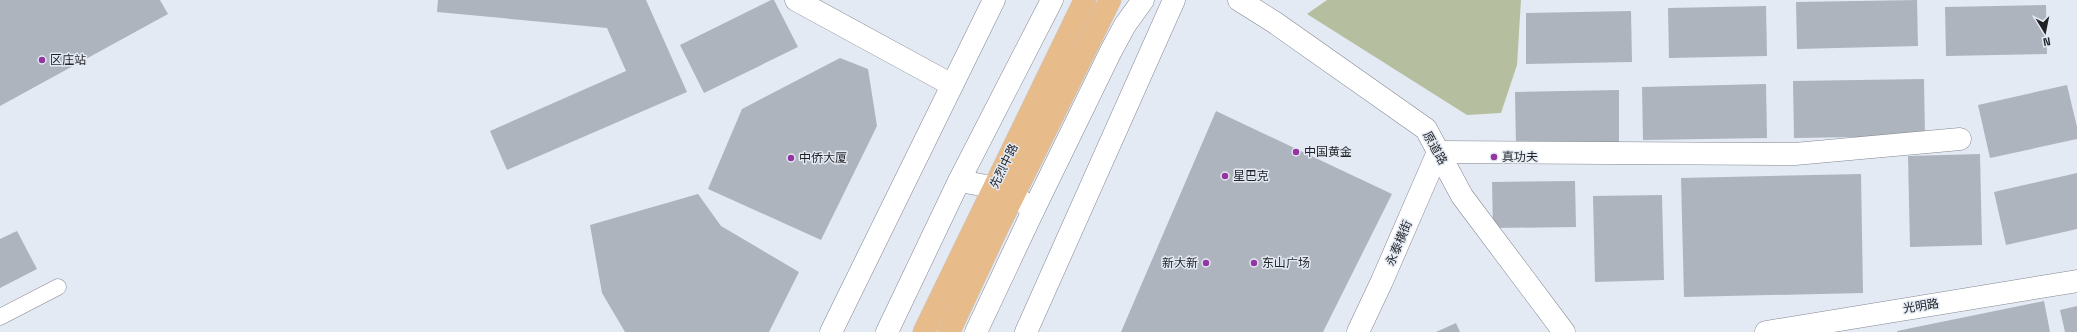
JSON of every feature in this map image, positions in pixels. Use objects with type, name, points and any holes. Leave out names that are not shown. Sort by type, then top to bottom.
[{"type":"main road","name":"先烈中路","points":[[924,332],[1084,0]]},
{"type":"main road","name":"先烈中路","points":[[949,332],[997,229],[1110,0]]},
{"type":"street","points":[[796,0],[952,85]]},
{"type":"street","points":[[831,332],[994,0]]},
{"type":"street","points":[[887,332],[959,181],[1052,0]]},
{"type":"street","points":[[976,332],[1008,266],[1032,211],[1111,51],[1125,26],[1143,0]]},
{"type":"street","points":[[1026,332],[1174,0]]},
{"type":"street","name":"原道路","points":[[1239,0],[1274,22],[1426,129],[1462,196],[1564,332]]},
{"type":"street","points":[[1438,152],[1795,154],[1960,139]]},
{"type":"street","name":"永泰横街","points":[[1358,332],[1382,281],[1438,152]]},
{"type":"street","points":[[959,181],[981,184],[998,189],[1025,202],[1032,211]]},
{"type":"street","name":"光明路","points":[[1766,332],[2077,281]]},
{"type":"lane","points":[[0,316],[58,287]]},
{"type":"green space","points":[[1327,0],[1521,0],[1517,65],[1501,113],[1467,115],[1307,14]]},
{"type":"building","name":"区庄站","points":[[0,0],[160,0],[168,14],[0,106]]},
{"type":"building","points":[[438,0],[646,0],[687,92],[507,170],[490,131],[626,71],[607,28],[437,12]]},
{"type":"building","points":[[771,0],[774,0],[798,47],[704,93],[680,45]]},
{"type":"building","points":[[1917,0],[1918,46],[1797,49],[1796,2]]},
{"type":"building","points":[[2046,5],[2047,54],[1946,56],[1945,7]]},
{"type":"building","points":[[1766,6],[1767,56],[1669,58],[1668,8]]},
{"type":"building","points":[[1631,11],[1632,62],[1526,64],[1526,13]]},
{"type":"building","name":"中侨大厦","points":[[840,58],[868,69],[877,126],[821,240],[708,189],[742,109]]},
{"type":"building","points":[[1924,79],[1925,136],[1794,138],[1793,81]]},
{"type":"building","points":[[1766,84],[1767,138],[1643,140],[1642,87]]},
{"type":"building","points":[[2067,85],[2077,127],[2077,139],[1990,158],[1978,105]]},
{"type":"building","points":[[1619,90],[1619,143],[1516,146],[1515,92]]},
{"type":"building","name":"东山广场","points":[[1216,111],[1392,194],[1323,332],[1121,332]]},
{"type":"building","points":[[1980,154],[1982,245],[1910,247],[1908,156]]},
{"type":"building","points":[[2077,173],[2077,229],[2006,245],[1994,192]]},
{"type":"building","points":[[1861,174],[1863,293],[1684,297],[1681,178]]},
{"type":"building","points":[[1575,181],[1576,227],[1493,228],[1492,182]]},
{"type":"building","points":[[698,194],[721,226],[799,272],[769,332],[625,332],[602,293],[590,225]]},
{"type":"building","points":[[1662,195],[1664,280],[1595,282],[1593,196]]},
{"type":"building","points":[[17,231],[37,269],[0,288],[0,239]]},
{"type":"building","points":[[2044,301],[2050,332],[1897,332],[1897,331]]},
{"type":"building","points":[[2077,306],[2077,332],[2065,332],[2060,310]]},
{"type":"building","points":[[1456,323],[1460,332],[1436,332]]},
{"type":"place","name":"区庄站","points":[[42,60]]},
{"type":"place","name":"中国黄金","points":[[1296,152]]},
{"type":"place","name":"真功夫","points":[[1494,157]]},
{"type":"place","name":"中侨大厦","points":[[791,158]]},
{"type":"place","name":"星巴克","points":[[1225,176]]},
{"type":"place","name":"新大新","points":[[1206,263]]},
{"type":"place","name":"东山广场","points":[[1254,263]]}]
